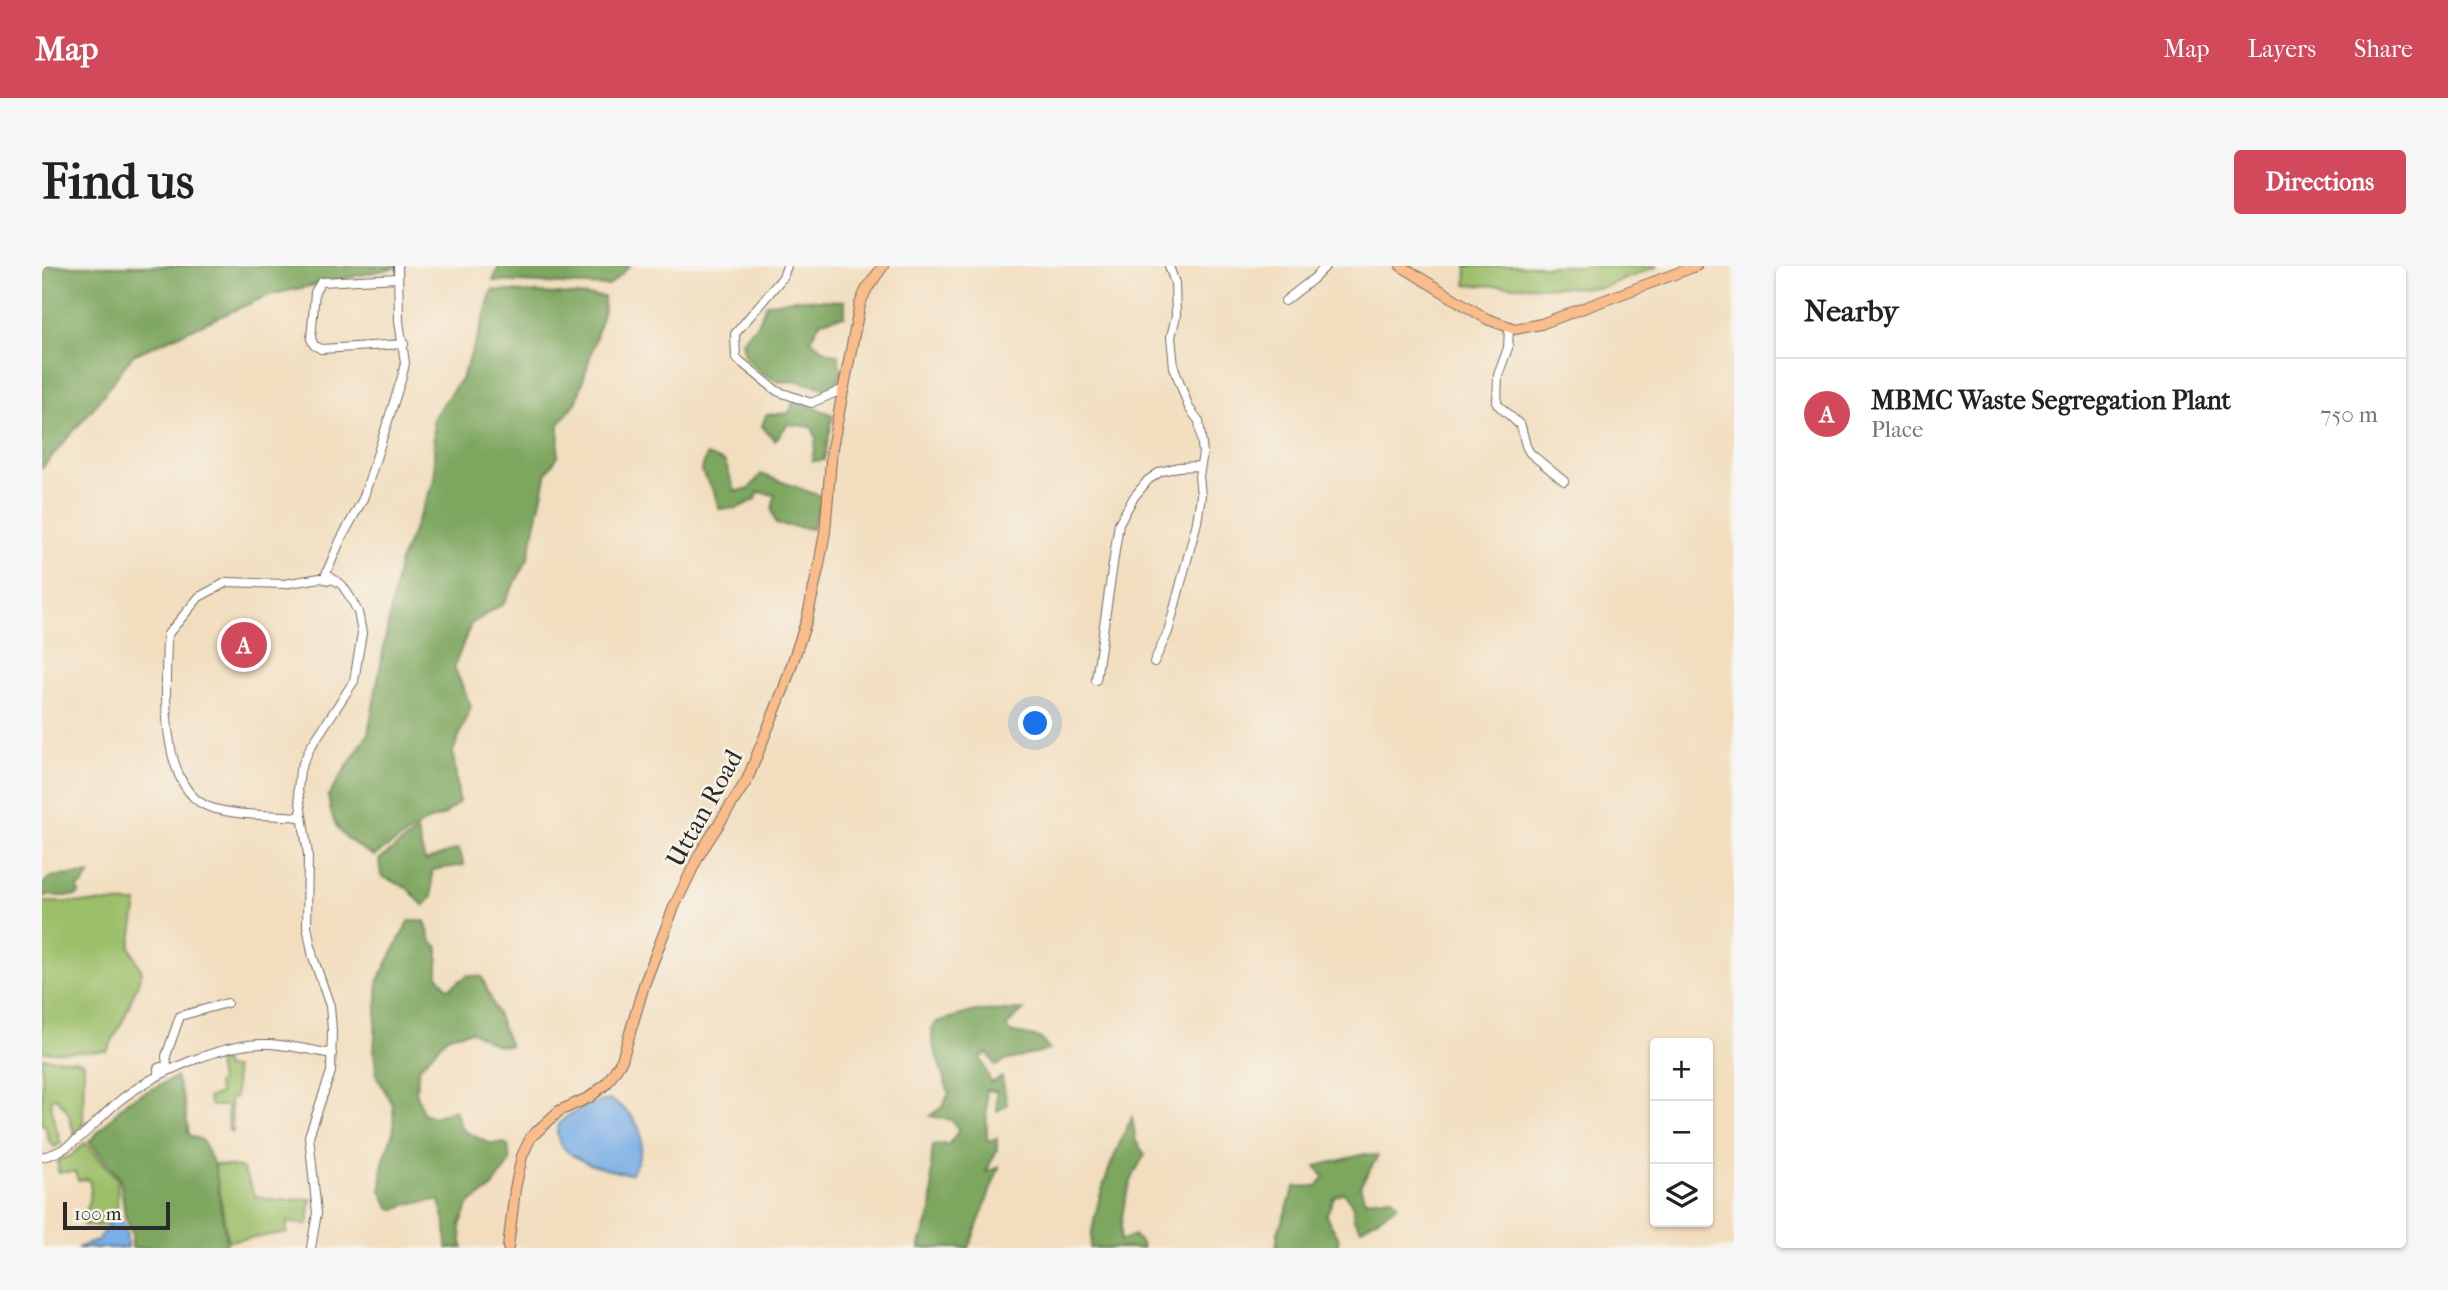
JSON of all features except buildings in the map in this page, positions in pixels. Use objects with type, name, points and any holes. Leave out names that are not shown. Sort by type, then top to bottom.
[{"type":"main road","name":"Uttan Road","points":[[509,1248],[515,1189],[531,1137],[559,1111],[590,1097],[607,1083],[622,1060],[644,985],[674,907],[699,855],[736,800],[757,760],[788,677],[813,592],[825,532],[832,448],[860,304],[866,290],[883,266]]},
{"type":"main road","points":[[1401,266],[1487,319],[1515,329],[1541,324],[1628,289],[1696,266]]},
{"type":"street","points":[[311,1248],[317,1213],[309,1136],[329,1079],[332,1054],[330,1006],[313,957],[307,926],[308,854],[298,790],[300,770],[310,748],[354,681],[359,660],[362,633],[358,612],[342,585],[326,574],[363,499],[402,377],[405,363],[399,321],[398,266]]},
{"type":"street","points":[[787,266],[783,277],[735,334],[736,358],[776,391],[811,403],[844,389]]},
{"type":"street","points":[[1154,662],[1168,632],[1197,522],[1203,453],[1199,421],[1189,408],[1174,367],[1171,337],[1175,316],[1175,283],[1168,266]]},
{"type":"street","points":[[1285,302],[1326,266]]},
{"type":"street","points":[[398,278],[321,282],[315,292],[311,339],[314,345],[321,349],[404,344]]},
{"type":"street","points":[[1509,327],[1508,348],[1498,375],[1497,404],[1521,426],[1525,446],[1530,453],[1564,481]]},
{"type":"street","points":[[1096,680],[1119,523],[1148,480],[1160,472],[1178,467],[1200,466]]},
{"type":"street","points":[[301,817],[215,809],[198,802],[186,788],[169,738],[167,640],[168,634],[199,597],[227,582],[284,584],[320,578],[336,582]]},
{"type":"street","points":[[158,1076],[158,1068],[167,1065],[166,1056],[180,1016],[226,1003]]},
{"type":"street","points":[[42,1157],[64,1150],[119,1101],[158,1076],[231,1048],[269,1044],[332,1054]]},
{"type":"green space","points":[[42,266],[402,266],[269,295],[133,355],[95,406],[42,468]]},
{"type":"green space","points":[[499,266],[630,266],[609,286],[493,281]]},
{"type":"green space","points":[[1467,266],[1659,266],[1601,288],[1466,285]]},
{"type":"green space","points":[[492,290],[604,297],[604,310],[577,401],[559,424],[558,456],[547,472],[528,559],[504,603],[471,624],[454,667],[471,706],[453,752],[459,802],[444,815],[427,821],[374,856],[342,833],[333,818],[328,796],[368,734],[399,564],[435,479],[433,418],[462,377]]},
{"type":"green space","points":[[794,299],[845,301],[845,316],[821,321],[810,340],[838,355],[842,373],[833,390],[796,381],[779,382],[760,372],[745,357],[742,341],[759,322],[766,304]]},
{"type":"green space","points":[[794,400],[833,415],[824,460],[812,461],[816,439],[812,427],[788,424],[775,441],[762,426],[766,415],[789,413]]},
{"type":"green space","points":[[707,455],[725,462],[735,491],[749,489],[761,474],[823,497],[812,529],[776,524],[772,510],[775,495],[758,492],[756,499],[738,508],[719,509],[714,492],[701,471]]},
{"type":"green space","points":[[417,831],[425,861],[458,849],[464,865],[432,870],[432,897],[424,906],[406,887],[381,876],[379,860]]},
{"type":"green space","points":[[90,874],[83,885],[78,887],[79,894],[76,896],[42,896],[42,885],[49,878]]},
{"type":"green space","points":[[42,902],[137,903],[130,947],[142,972],[124,1018],[107,1051],[42,1052]]},
{"type":"green space","points":[[409,921],[425,921],[431,941],[438,947],[438,976],[448,989],[468,975],[482,977],[510,1046],[496,1045],[471,1031],[448,1036],[419,1068],[416,1091],[423,1113],[434,1117],[455,1109],[462,1130],[489,1143],[504,1143],[508,1146],[510,1161],[492,1188],[469,1204],[460,1225],[463,1248],[447,1248],[446,1226],[439,1200],[407,1204],[395,1210],[389,1207],[381,1190],[383,1163],[394,1129],[393,1105],[377,1077],[374,1053],[378,980]]},
{"type":"green space","points":[[1024,1010],[1006,1026],[1010,1032],[1040,1038],[1049,1050],[1004,1061],[996,1066],[988,1053],[980,1057],[991,1083],[1002,1077],[1007,1105],[997,1111],[996,1091],[986,1090],[987,1141],[997,1138],[997,1150],[986,1172],[999,1167],[969,1248],[920,1248],[931,1211],[933,1145],[949,1144],[959,1130],[951,1120],[930,1116],[943,1106],[949,1093],[932,1042],[932,1028],[937,1022],[975,1011]]},
{"type":"green space","points":[[221,1055],[225,1068],[235,1068],[236,1097],[230,1099],[233,1132],[229,1131],[227,1106],[211,1106],[208,1098],[220,1094],[216,1056]]},
{"type":"green space","points":[[42,1058],[84,1063],[83,1123],[75,1136],[67,1110],[55,1097],[51,1099],[61,1144],[54,1147],[49,1141],[45,1125],[42,1124]]},
{"type":"green space","points":[[176,1077],[184,1102],[189,1135],[202,1140],[215,1167],[227,1248],[132,1248],[132,1233],[125,1216],[120,1178],[89,1142],[127,1101]]},
{"type":"green space","points":[[1132,1117],[1136,1141],[1145,1155],[1126,1196],[1120,1241],[1134,1235],[1143,1246],[1090,1248],[1095,1214],[1105,1181]]},
{"type":"green space","points":[[85,1143],[118,1179],[117,1213],[102,1226],[83,1225],[91,1190],[89,1179],[78,1180],[75,1172],[58,1172],[58,1160],[71,1156]]},
{"type":"green space","points":[[1365,1154],[1378,1156],[1360,1186],[1365,1200],[1392,1197],[1398,1205],[1361,1229],[1353,1218],[1354,1207],[1343,1192],[1334,1197],[1326,1216],[1339,1239],[1336,1248],[1276,1248],[1278,1232],[1295,1187],[1317,1186],[1324,1177],[1316,1166]]},
{"type":"green space","points":[[214,1164],[242,1168],[256,1197],[275,1200],[311,1199],[308,1225],[287,1222],[287,1233],[228,1241]]},
{"type":"water","points":[[610,1100],[631,1115],[639,1129],[642,1145],[630,1174],[598,1167],[575,1157],[560,1142],[557,1133],[564,1118],[591,1104]]},
{"type":"water","points":[[117,1217],[125,1227],[127,1248],[77,1248],[97,1241],[112,1219]]},
{"type":"place","name":"MBMC Waste Segregation Plant","points":[[244,645]]}]
